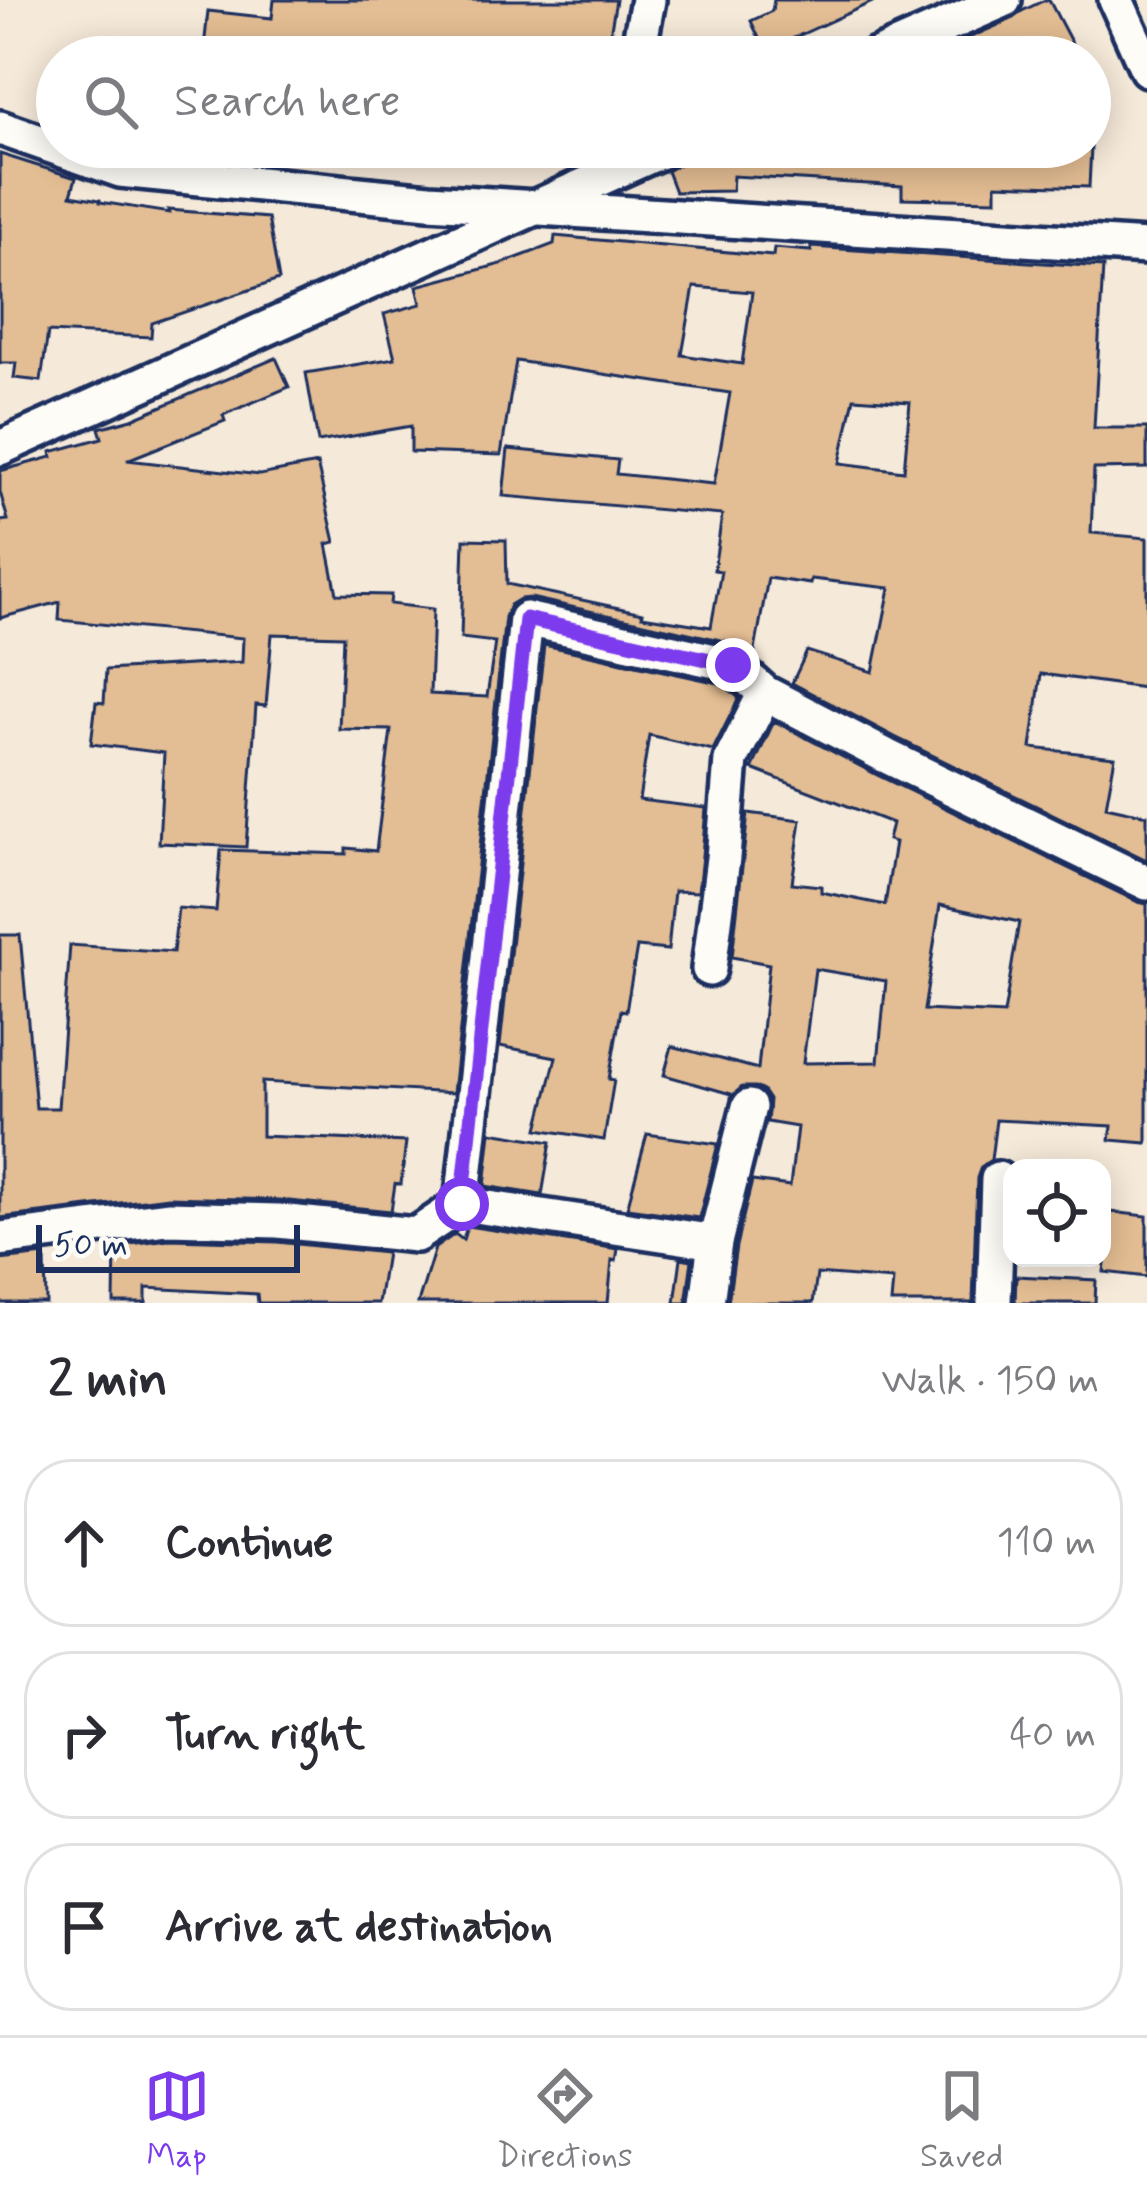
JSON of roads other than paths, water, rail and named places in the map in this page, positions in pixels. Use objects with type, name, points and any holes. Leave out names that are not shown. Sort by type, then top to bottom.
[{"type":"street","points":[[641,36],[648,0]]},
{"type":"street","points":[[922,36],[1004,0]]},
{"type":"street","points":[[1116,0],[1147,69]]},
{"type":"street","points":[[0,128],[36,141]]},
{"type":"street","points":[[114,168],[429,201],[1147,247]]},
{"type":"street","points":[[0,448],[537,208],[603,168]]},
{"type":"street","points":[[462,1204],[526,619],[733,665],[765,693],[1147,883]]},
{"type":"street","points":[[709,969],[731,760],[765,693]]},
{"type":"street","points":[[707,1303],[716,1241],[748,1107]]},
{"type":"street","points":[[994,1303],[998,1179]]},
{"type":"street","points":[[0,1239],[168,1218],[278,1221],[416,1235],[462,1204],[716,1241]]}]
